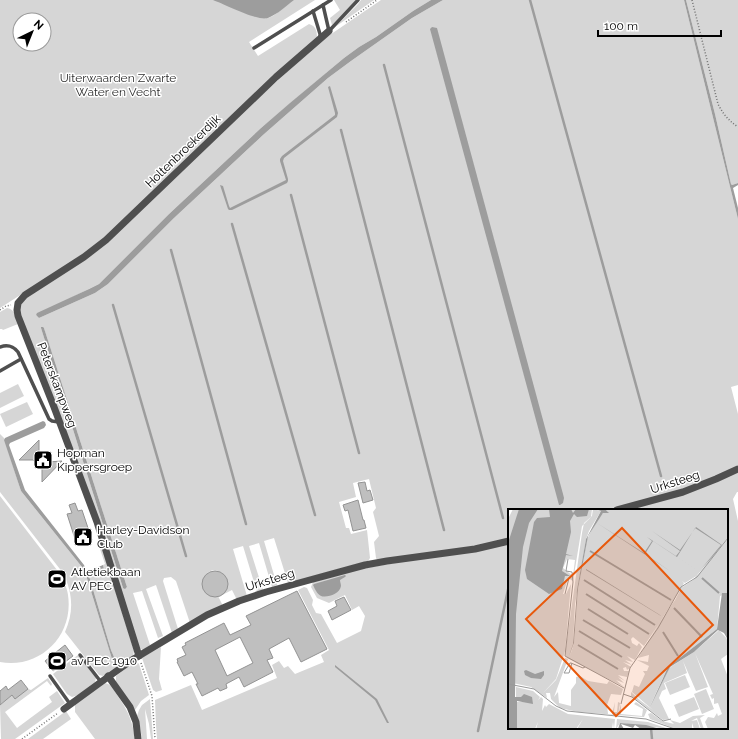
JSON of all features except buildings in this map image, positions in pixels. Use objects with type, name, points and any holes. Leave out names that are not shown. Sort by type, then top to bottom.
[{"type":"street","name":"Holtenbroekerdijk","points":[[18,303],[25,295],[84,257],[106,240],[276,77],[330,31]]},
{"type":"street","name":"Peterskampweg","points":[[18,303],[18,316],[98,522],[139,656]]},
{"type":"street","name":"Urksteeg","points":[[621,509],[683,492],[738,469]]},
{"type":"street","name":"Urksteeg","points":[[67,706],[108,676],[139,656],[208,615],[239,601],[266,592],[369,565],[475,549],[508,541]]},
{"type":"street","points":[[108,676],[130,707],[136,722],[138,739]]},
{"type":"lane","points":[[330,31],[358,0]]},
{"type":"lane","points":[[254,48],[328,1]]},
{"type":"lane","points":[[323,5],[330,31]]},
{"type":"lane","points":[[313,11],[320,34],[320,39]]},
{"type":"lane","points":[[0,347],[7,345],[13,347],[18,352],[49,419],[59,422]]},
{"type":"lane","points":[[0,371],[22,359]]},
{"type":"lane","points":[[80,655],[101,682]]},
{"type":"lane","points":[[50,676],[67,706]]},
{"type":"path","points":[[342,25],[377,0]]},
{"type":"path","points":[[692,0],[718,104],[730,121],[738,127]]},
{"type":"path","points":[[0,310],[6,306],[18,303]]},
{"type":"path","points":[[139,656],[152,696],[154,739]]},
{"type":"path","points":[[22,739],[67,706]]},
{"type":"green space","name":"Uiterwaarden Zwarte Water en Vecht","points":[[0,0],[291,0],[264,19],[276,14],[293,0],[315,0],[249,42],[258,56],[309,24],[316,29],[317,38],[92,249],[0,308]]},
{"type":"green space","points":[[334,0],[356,0],[332,25],[330,18],[340,10]]},
{"type":"green space","points":[[361,0],[374,0],[335,27],[358,4]]},
{"type":"green space","points":[[381,0],[431,0],[344,58],[261,128],[169,214],[99,284],[36,315],[39,318],[95,293],[108,284],[174,218],[263,135],[328,78],[412,18],[443,0],[684,0],[738,219],[738,385],[731,387],[738,414],[738,467],[715,478],[652,499],[614,509],[508,509],[508,539],[490,544],[378,561],[376,558],[374,542],[379,536],[373,512],[376,508],[369,479],[353,483],[356,497],[339,502],[346,528],[349,528],[351,534],[367,530],[370,558],[368,561],[288,583],[274,538],[264,541],[277,585],[272,587],[259,543],[249,546],[263,590],[257,592],[243,546],[233,549],[247,596],[237,600],[232,590],[222,595],[228,584],[227,578],[222,573],[215,570],[210,572],[205,575],[202,587],[205,592],[210,595],[218,596],[223,606],[190,623],[176,581],[171,577],[164,578],[163,581],[178,629],[172,633],[156,585],[146,589],[163,636],[158,638],[142,591],[133,593],[150,645],[143,650],[139,648],[20,315],[20,307],[24,298],[69,270],[321,41]],"holes":[[[41,327],[44,328],[127,587],[123,588]]]},
{"type":"green space","points":[[686,0],[738,0],[738,183],[732,185],[731,184]]},
{"type":"green space","points":[[7,308],[12,310],[16,316],[18,324],[3,330],[0,329],[0,312]]},
{"type":"green space","points":[[18,384],[24,396],[0,408],[0,393]]},
{"type":"green space","points":[[27,402],[33,414],[6,427],[0,414]]},
{"type":"green space","points":[[0,434],[4,438],[21,491],[82,567],[86,575],[112,659],[114,659],[89,576],[89,574],[104,569],[103,565],[105,564],[100,549],[102,548],[134,651],[133,656],[103,676],[99,675],[65,632],[70,617],[71,602],[69,588],[63,573],[0,492]]},
{"type":"green space","points":[[738,471],[738,492],[733,499],[738,521],[738,739],[157,739],[155,700],[191,685],[202,710],[277,678],[272,665],[279,661],[284,668],[288,666],[295,674],[324,662],[321,655],[329,650],[298,590],[304,587],[307,588],[313,600],[312,605],[316,613],[321,614],[337,643],[361,631],[365,616],[359,606],[352,610],[345,595],[329,603],[317,598],[311,587],[313,582],[349,571],[508,543],[508,729],[728,729],[728,509],[627,509]]},
{"type":"green space","points":[[0,496],[57,570],[65,585],[68,595],[66,624],[60,636],[41,655],[15,663],[0,662]]},
{"type":"green space","points":[[161,647],[159,679],[162,690],[156,692],[153,690],[142,658]]},
{"type":"green space","points":[[78,655],[96,678],[95,682],[78,695],[72,697],[67,694],[53,674]]},
{"type":"green space","points":[[134,662],[139,664],[149,695],[141,701],[135,710],[116,682],[116,676]]},
{"type":"green space","points":[[48,678],[52,684],[51,686],[47,681],[5,712],[17,728],[52,702],[49,697],[57,691],[65,703],[15,739],[1,739],[0,705],[12,695],[28,689],[31,690]]},
{"type":"green space","points":[[105,683],[111,686],[127,711],[132,723],[135,739],[95,739],[75,712],[75,704]]},
{"type":"green space","points":[[150,699],[153,739],[151,739],[145,709],[147,739],[142,739],[137,716],[142,705]]},
{"type":"green space","points":[[66,711],[71,719],[43,739],[28,739]]},
{"type":"shaded area","points":[[213,0],[294,0],[282,10],[264,19]]},
{"type":"shaded area","points":[[431,0],[443,0],[412,18],[328,78],[263,135],[174,218],[108,284],[95,293],[39,318],[36,315],[37,313],[99,284],[169,214],[290,103],[359,47]]},
{"type":"shaded area","points":[[684,0],[686,0],[731,184],[738,183],[738,185],[733,188],[738,208],[738,219]]},
{"type":"shaded area","points":[[432,27],[437,28],[563,494],[563,503],[560,505],[430,29]]},
{"type":"shaded area","points":[[330,86],[338,113],[337,117],[284,158],[283,161],[288,179],[287,183],[232,210],[229,210],[220,185],[223,186],[230,208],[286,180],[280,161],[282,156],[335,115],[328,87]]},
{"type":"shaded area","points":[[41,327],[44,328],[127,587],[125,589],[123,588]]},
{"type":"shaded area","points":[[43,421],[46,425],[44,428],[10,443],[9,445],[25,490],[84,565],[86,570],[89,571],[103,565],[104,569],[89,574],[89,576],[114,659],[112,659],[86,575],[82,567],[21,491],[4,440],[5,438]]},
{"type":"shaded area","points":[[345,575],[345,577],[340,580],[340,589],[330,596],[321,596],[313,585],[314,584]]},
{"type":"shaded area","points":[[335,665],[377,699],[389,723],[387,723],[375,700],[335,667]]},
{"type":"waterway","points":[[530,0],[661,476]]},
{"type":"waterway","points":[[384,65],[503,518]]},
{"type":"waterway","points":[[341,130],[444,530]]},
{"type":"waterway","points":[[291,195],[359,453]]},
{"type":"waterway","points":[[232,224],[315,515]]},
{"type":"waterway","points":[[171,250],[246,524]]},
{"type":"waterway","points":[[113,305],[186,556]]},
{"type":"waterway","points":[[478,731],[508,590]]},
{"type":"waterway","points":[[651,729],[652,739]]},
{"type":"place","name":"Hopman Kippersgroep","points":[[43,460]]},
{"type":"place","name":"Harley-Davidson Club","points":[[83,537]]},
{"type":"place","name":"Atletiekbaan AV PEC","points":[[57,579]]},
{"type":"place","name":"av PEC 1910","points":[[57,661]]}]
